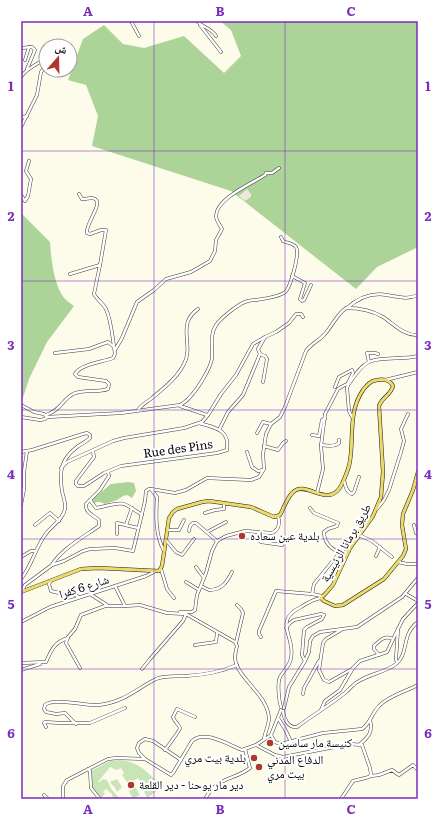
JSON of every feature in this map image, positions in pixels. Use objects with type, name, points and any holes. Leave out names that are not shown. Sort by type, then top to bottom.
[{"type":"main road","points":[[21,592],[76,570],[86,568],[154,572],[161,569],[170,516],[175,510],[202,502],[255,507],[271,516],[278,516],[295,490],[304,489],[317,494],[336,492],[344,479],[350,462],[352,417],[358,400],[367,385],[371,382],[384,380]]},
{"type":"main road","name":"طريق برمانا الرئيسية","points":[[384,380],[390,382],[393,386],[391,391],[383,399],[379,406],[383,478],[381,497],[376,509],[349,550],[335,580],[321,597],[324,601],[335,606],[343,605],[384,579],[403,556],[406,549],[402,525],[403,514],[413,490],[418,472]]},
{"type":"street","points":[[131,21],[139,36]]},
{"type":"street","points":[[197,21],[221,52]]},
{"type":"street","points":[[200,25],[212,30],[216,36]]},
{"type":"street","points":[[25,60],[29,47]]},
{"type":"street","points":[[21,48],[29,47],[35,50],[27,69],[21,77]]},
{"type":"street","points":[[27,69],[38,64]]},
{"type":"street","points":[[21,127],[38,92],[40,78]]},
{"type":"street","points":[[21,118],[27,116]]},
{"type":"street","points":[[21,196],[25,201],[28,196],[31,179],[26,171],[29,161]]},
{"type":"street","points":[[114,348],[122,338],[138,300],[154,290],[166,279],[197,270],[212,259],[215,251],[216,240],[222,229],[216,219],[217,211],[220,205],[239,190],[266,173],[272,173],[279,168]]},
{"type":"street","points":[[21,417],[44,420],[46,416],[56,411],[74,394],[107,389],[109,384],[106,381],[78,377],[75,375],[78,371],[94,363],[113,358],[115,354],[108,314],[105,307],[94,294],[106,230],[101,230],[90,234],[87,232],[87,225],[97,208],[98,203],[94,198],[82,199],[79,194]]},
{"type":"street","points":[[180,405],[191,396],[210,365],[212,358],[212,334],[219,321],[243,303],[285,292],[297,259],[297,250],[293,244],[282,241],[281,237]]},
{"type":"street","points":[[70,274],[100,265]]},
{"type":"street","points":[[292,276],[305,283],[300,299],[302,301],[304,300],[311,285]]},
{"type":"street","points":[[21,592],[26,584],[52,566],[87,550],[115,548],[133,551],[146,499],[146,490],[151,489],[175,493],[186,490],[207,478],[253,480],[260,476],[264,469],[264,446],[266,434],[271,424],[281,416],[310,345],[324,335],[346,308],[354,301],[362,297],[385,294],[406,298],[418,295]]},
{"type":"street","points":[[346,308],[370,312],[381,316],[408,334],[418,335]]},
{"type":"street","points":[[138,410],[172,379],[184,364],[188,350],[187,323],[190,317],[198,309]]},
{"type":"street","points":[[61,468],[67,462],[113,441],[128,437],[184,428],[199,423],[207,417],[221,394],[231,382],[252,346],[289,323],[296,314],[301,314],[303,317]]},
{"type":"street","points":[[199,423],[219,430],[228,412],[243,395],[260,354],[258,349],[265,337]]},
{"type":"street","points":[[55,353],[89,349],[106,342],[114,348]]},
{"type":"street","points":[[260,354],[265,356],[267,360],[263,382]]},
{"type":"street","points":[[369,362],[367,354],[378,354]]},
{"type":"street","points":[[317,494],[323,468],[321,445],[326,412],[331,406],[335,394],[340,387],[349,383],[369,362],[412,358],[418,356]]},
{"type":"street","points":[[335,387],[339,377],[352,370],[347,388],[349,412],[352,417]]},
{"type":"street","points":[[384,380],[418,372]]},
{"type":"street","points":[[21,405],[46,416],[107,414],[180,405],[207,417]]},
{"type":"street","points":[[376,509],[384,500],[389,488],[403,446],[404,441],[401,429],[408,414]]},
{"type":"street","points":[[312,435],[319,436],[322,420],[325,418]]},
{"type":"street","points":[[256,433],[263,422],[271,424]]},
{"type":"street","name":"Rue des Pins","points":[[108,472],[125,465],[224,452],[228,448],[226,439],[224,433],[219,430]]},
{"type":"street","points":[[21,452],[83,434],[89,434],[90,438],[63,461],[61,468],[62,490],[66,506],[63,515],[59,521],[45,534],[29,568],[21,578]]},
{"type":"street","points":[[321,445],[337,445],[340,443],[339,440]]},
{"type":"street","points":[[264,446],[278,450],[283,443],[286,442]]},
{"type":"street","points":[[21,505],[27,451]]},
{"type":"street","points":[[52,566],[55,560],[71,546],[99,525],[99,520],[88,512],[86,504],[103,486],[109,476],[108,472],[84,486],[78,486],[76,484],[76,481],[94,457],[93,451]]},
{"type":"street","points":[[247,452],[252,467],[258,471],[264,469]]},
{"type":"street","points":[[344,479],[348,493],[352,494],[359,477]]},
{"type":"street","points":[[21,491],[24,488]]},
{"type":"street","points":[[151,489],[157,497],[156,511],[158,536],[164,551]]},
{"type":"street","points":[[90,500],[96,508],[120,503],[126,504],[142,515]]},
{"type":"street","points":[[205,513],[224,509],[224,504]]},
{"type":"street","points":[[126,525],[132,508]]},
{"type":"street","points":[[310,508],[314,513],[338,523],[337,526],[325,531],[324,536],[326,543],[329,546],[341,552]]},
{"type":"street","points":[[35,525],[50,513],[59,521]]},
{"type":"street","points":[[179,613],[194,610],[199,590],[217,540],[245,531],[270,533],[276,531],[279,524],[278,516]]},
{"type":"street","points":[[167,530],[180,530],[184,520]]},
{"type":"street","points":[[207,532],[226,522]]},
{"type":"street","points":[[189,531],[190,526],[194,523],[217,540]]},
{"type":"street","points":[[117,534],[116,524],[138,528]]},
{"type":"street","points":[[414,525],[416,533],[418,534]]},
{"type":"street","points":[[258,532],[260,542],[282,545]]},
{"type":"street","points":[[360,535],[369,539],[392,557]]},
{"type":"street","points":[[165,540],[176,552],[182,555],[194,539]]},
{"type":"street","points":[[376,556],[380,547]]},
{"type":"street","points":[[312,594],[314,584],[341,552],[349,550]]},
{"type":"street","points":[[21,557],[31,551],[36,551]]},
{"type":"street","points":[[398,562],[418,564]]},
{"type":"street","points":[[196,567],[204,578]]},
{"type":"street","points":[[161,569],[167,589],[174,598]]},
{"type":"street","name":"شارع 6 كفرا","points":[[21,622],[50,607],[154,572]]},
{"type":"street","points":[[201,586],[209,590],[219,588],[225,584],[232,572]]},
{"type":"street","points":[[181,760],[150,740],[143,740],[139,742],[137,748],[139,753],[145,759],[171,775],[174,772],[181,760],[192,741],[200,737],[217,739],[241,750],[256,745],[271,735],[290,685],[306,661],[311,639],[315,634],[343,628],[357,627],[406,594],[418,578]]},
{"type":"street","points":[[53,579],[49,583],[51,590],[80,597]]},
{"type":"street","points":[[186,582],[199,590]]},
{"type":"street","points":[[116,586],[125,606]]},
{"type":"street","points":[[261,637],[259,631],[276,591],[312,594],[321,597]]},
{"type":"street","points":[[89,594],[108,606]]},
{"type":"street","points":[[343,628],[325,640],[319,670],[323,679],[326,681],[331,682],[353,668],[362,659],[387,652],[403,620],[418,602],[406,594]]},
{"type":"street","points":[[321,597],[291,613],[286,621],[286,629],[292,648],[292,657],[289,665],[279,679],[279,697],[287,723],[295,728],[321,711],[356,682],[394,666],[401,658],[408,633],[412,626],[418,622]]},
{"type":"street","points":[[80,668],[67,645],[68,638],[75,629],[82,614],[108,606],[140,605],[167,613],[186,614],[236,644]]},
{"type":"street","points":[[237,605],[241,608],[242,613],[235,657],[242,674],[259,694],[268,710],[268,724],[264,740]]},
{"type":"street","points":[[142,669],[183,621],[186,614]]},
{"type":"street","points":[[286,629],[294,620],[321,614],[324,615],[322,619],[304,630],[302,655],[306,661]]},
{"type":"street","points":[[397,663],[398,629]]},
{"type":"street","points":[[195,645],[216,642],[217,633]]},
{"type":"street","points":[[380,655],[374,649],[374,646],[383,638],[388,637],[393,639]]},
{"type":"street","points":[[21,670],[47,662],[49,654],[60,641],[68,638]]},
{"type":"street","points":[[303,694],[304,688],[321,655]]},
{"type":"street","points":[[21,662],[42,663]]},
{"type":"street","points":[[76,724],[66,713],[56,714],[46,712],[44,709],[45,705],[48,702],[60,701],[86,705],[112,703],[160,678],[215,672],[237,665]]},
{"type":"street","points":[[321,711],[326,701],[342,687],[353,668]]},
{"type":"street","points":[[271,735],[279,744],[323,733],[362,729],[379,706],[384,702],[418,685]]},
{"type":"street","points":[[46,727],[45,722],[76,724],[96,722],[125,708]]},
{"type":"street","points":[[166,750],[180,728],[173,717],[177,709],[195,717]]},
{"type":"street","points":[[278,718],[285,729],[290,742]]},
{"type":"street","points":[[256,745],[275,755],[283,757],[350,744],[360,744],[369,736],[371,726],[370,719]]},
{"type":"street","points":[[360,744],[363,746],[370,768],[370,776]]},
{"type":"street","points":[[205,799],[210,790],[218,784],[249,769],[250,766],[245,749]]},
{"type":"street","points":[[64,799],[62,792],[64,783],[71,777],[112,758],[145,759]]},
{"type":"street","points":[[341,799],[353,781],[379,775],[392,770],[399,775],[413,766],[418,770]]},
{"type":"street","points":[[88,769],[90,771],[91,788],[99,798]]},
{"type":"street","points":[[44,794],[48,799]]},
{"type":"green space","points":[[220,21],[418,21],[418,247],[377,267],[356,289],[231,191],[92,146],[98,116],[86,85],[68,80],[69,78],[78,78],[78,53],[83,39],[104,25],[123,44],[144,48],[184,36],[224,73],[241,56],[231,30]]},
{"type":"green space","points":[[21,213],[50,242],[55,279],[64,298],[74,306],[47,342],[29,379],[22,401]]},
{"type":"green space","points":[[128,482],[134,483],[136,491],[132,498],[127,495],[105,504],[96,502],[94,504],[94,498],[111,484]]},
{"type":"green space","points":[[120,760],[132,763],[142,768],[161,785],[161,788],[147,798],[138,778],[130,783],[127,782],[122,775],[124,773],[121,768],[117,770],[110,767],[98,782],[103,779],[107,780],[112,790],[120,799],[113,799],[112,794],[106,789],[103,792],[105,794],[101,798],[92,789],[91,771],[110,761]]},
{"type":"green space","points":[[117,779],[122,787],[117,792],[110,782]]},
{"type":"green space","points":[[135,787],[140,795],[133,799],[129,791]]},
{"type":"shaded area","points":[[247,189],[251,194],[251,197],[245,201],[239,196]]},
{"type":"place","name":"بلدية عين سعاده","points":[[242,536]]},
{"type":"place","name":"كنيسة مار ساسين","points":[[270,743]]},
{"type":"place","name":"بلدية بيت مري","points":[[254,758]]},
{"type":"place","name":"الدفاع المدني بيت مري","points":[[259,767]]},
{"type":"place","name":"دير مار يوحنا - دير القلعة","points":[[131,785]]}]
